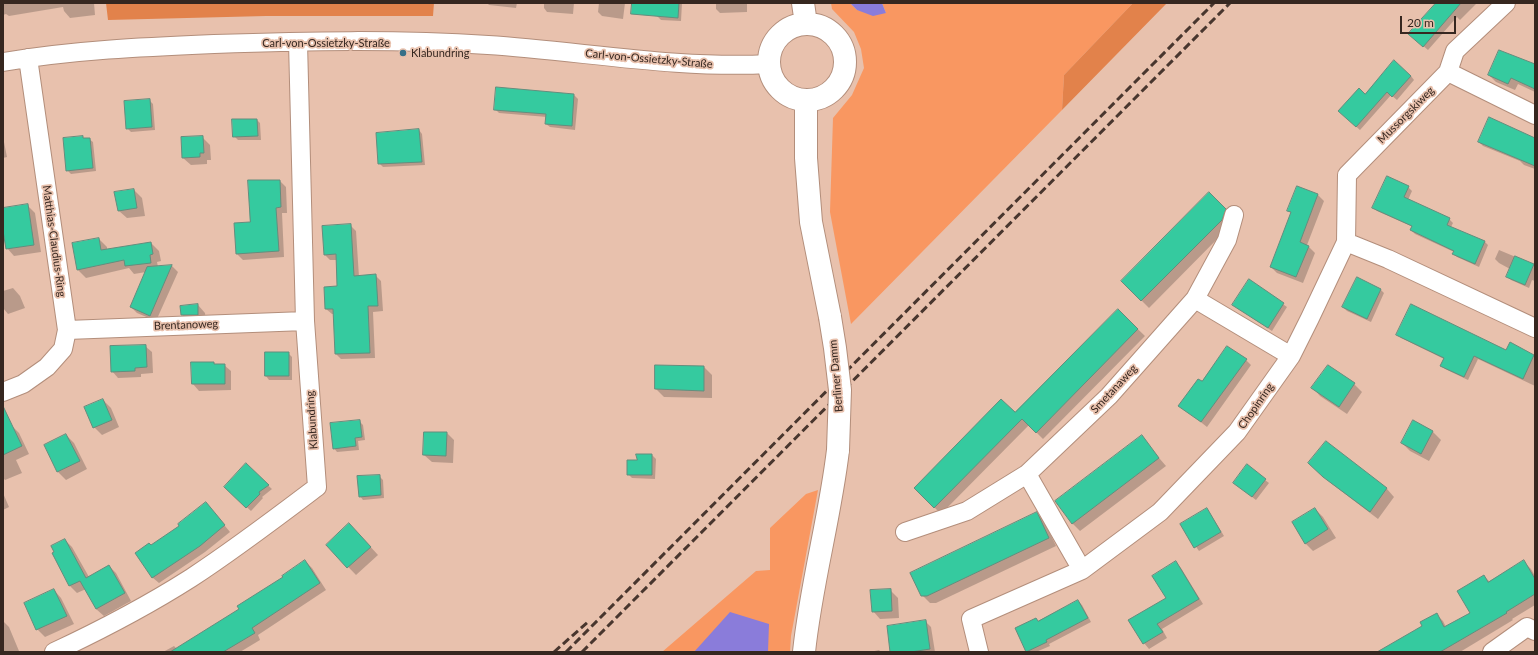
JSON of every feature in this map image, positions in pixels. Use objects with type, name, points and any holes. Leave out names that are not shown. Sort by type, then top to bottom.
[{"type":"main road","points":[[804,13],[818,25],[831,33],[840,44],[845,57],[844,70],[838,84],[830,92],[818,98],[806,100],[790,96],[782,91],[776,85],[770,74],[769,64],[770,52],[779,35],[796,25],[804,13]]},
{"type":"main road","name":"Berliner Damm","points":[[804,652],[813,586],[832,490],[838,450],[840,390],[830,317],[811,222],[806,158],[806,100]]},
{"type":"street","name":"Mussorgskiweg","points":[[1346,242],[1347,175],[1448,72],[1455,51],[1506,3]]},
{"type":"street","name":"Carl-von-Ossietzky-Straße","points":[[3,62],[101,49],[298,42],[488,45],[703,64],[769,64]]},
{"type":"street","name":"Klabundring","points":[[54,652],[109,626],[190,578],[253,535],[317,487],[305,321],[298,42]]},
{"type":"street","name":"Matthias-Claudius-Ring","points":[[3,392],[23,384],[48,367],[63,350],[67,330],[28,58]]},
{"type":"street","points":[[1448,72],[1535,115]]},
{"type":"street","name":"Smetanaweg","points":[[905,532],[968,511],[1027,474],[1109,396],[1195,299],[1227,240],[1234,215]]},
{"type":"street","points":[[1346,242],[1388,259],[1535,328]]},
{"type":"street","name":"Chopinring","points":[[979,652],[971,619],[1082,570],[1160,512],[1237,432],[1291,356],[1346,242]]},
{"type":"street","points":[[1195,299],[1291,356]]},
{"type":"street","name":"Brentanoweg","points":[[67,330],[305,321]]},
{"type":"street","points":[[1027,474],[1082,570]]},
{"type":"street","points":[[1492,652],[1527,627],[1535,631]]},
{"type":"shaded area","points":[[106,3],[434,3],[433,16],[266,16],[108,20]]},
{"type":"shaded area","points":[[831,3],[850,3],[857,10],[886,13],[882,3],[1133,3],[1064,75],[1062,110],[851,324],[830,212],[833,118],[852,95],[864,68],[861,49],[854,32],[832,9]]},
{"type":"shaded area","points":[[850,3],[882,3],[886,13],[873,16],[857,10]]},
{"type":"shaded area","points":[[1133,3],[1167,3],[1062,110],[1064,75]]},
{"type":"shaded area","points":[[818,490],[791,636],[790,652],[662,652],[756,571],[770,570],[770,528],[806,494]]},
{"type":"shaded area","points":[[730,612],[769,624],[768,652],[694,652]]},
{"type":"building","points":[[632,3],[679,3],[678,18],[631,14]]},
{"type":"building","points":[[1436,3],[1461,3],[1423,47],[1408,34]]},
{"type":"building","points":[[1499,50],[1535,64],[1535,89],[1511,78],[1508,84],[1488,75]]},
{"type":"building","points":[[1394,60],[1411,76],[1392,97],[1387,92],[1356,127],[1338,111],[1359,88],[1365,94]]},
{"type":"building","points":[[496,87],[574,94],[572,126],[545,124],[546,114],[494,110]]},
{"type":"building","points":[[150,99],[152,127],[126,129],[124,101]]},
{"type":"building","points":[[1489,117],[1535,138],[1535,166],[1478,142]]},
{"type":"building","points":[[232,119],[257,119],[258,136],[233,137]]},
{"type":"building","points":[[419,129],[422,162],[378,164],[376,133]]},
{"type":"building","points":[[83,136],[83,138],[90,138],[93,168],[66,171],[63,138]]},
{"type":"building","points":[[203,136],[204,153],[200,153],[200,157],[182,158],[181,137]]},
{"type":"building","points":[[1387,176],[1409,186],[1404,197],[1450,218],[1447,225],[1485,241],[1475,264],[1452,254],[1454,251],[1410,230],[1412,226],[1372,208]]},
{"type":"building","points":[[248,180],[280,180],[281,207],[276,208],[279,251],[236,254],[234,223],[250,222]]},
{"type":"building","points":[[1297,186],[1318,194],[1300,242],[1309,246],[1296,277],[1270,267],[1291,212],[1287,211]]},
{"type":"building","points":[[134,189],[137,208],[118,211],[114,192]]},
{"type":"building","points":[[1209,192],[1226,209],[1222,220],[1141,301],[1121,281]]},
{"type":"building","points":[[28,204],[34,245],[6,249],[3,231],[3,208]]},
{"type":"building","points":[[351,224],[354,276],[376,274],[378,306],[368,306],[370,353],[335,354],[333,309],[325,309],[324,287],[337,286],[336,254],[324,255],[322,226]]},
{"type":"building","points":[[99,238],[101,250],[151,242],[153,254],[150,255],[151,263],[125,266],[124,260],[77,270],[72,243]]},
{"type":"building","points":[[1515,256],[1534,264],[1525,285],[1506,277]]},
{"type":"building","points":[[172,265],[150,316],[130,307],[147,267]]},
{"type":"building","points":[[1357,277],[1381,289],[1367,319],[1342,307]]},
{"type":"building","points":[[1249,279],[1284,303],[1268,328],[1232,305]]},
{"type":"building","points":[[198,304],[198,315],[181,315],[180,306]]},
{"type":"building","points":[[1411,304],[1506,350],[1510,342],[1534,355],[1523,379],[1474,356],[1464,377],[1440,366],[1444,358],[1396,335]]},
{"type":"building","points":[[1118,309],[1138,329],[1036,433],[1022,419],[934,508],[914,488],[1001,399],[1015,412]]},
{"type":"building","points":[[146,345],[147,367],[135,368],[135,371],[111,372],[110,346]]},
{"type":"building","points":[[1227,346],[1247,359],[1201,422],[1178,406],[1198,379],[1202,381]]},
{"type":"building","points":[[265,352],[289,352],[289,376],[265,376]]},
{"type":"building","points":[[191,362],[214,362],[214,364],[225,364],[225,384],[192,384]]},
{"type":"building","points":[[655,365],[704,366],[704,391],[655,389]]},
{"type":"building","points":[[1328,365],[1355,383],[1339,407],[1311,388]]},
{"type":"building","points":[[103,399],[112,420],[93,428],[84,407]]},
{"type":"building","points":[[3,406],[22,446],[3,455]]},
{"type":"building","points":[[360,420],[362,437],[355,438],[356,446],[333,449],[330,423]]},
{"type":"building","points":[[1413,420],[1433,431],[1421,454],[1401,443]]},
{"type":"building","points":[[424,432],[447,432],[446,456],[423,455]]},
{"type":"building","points":[[66,434],[80,461],[57,472],[44,445]]},
{"type":"building","points":[[1142,435],[1159,458],[1072,524],[1055,501]]},
{"type":"building","points":[[1326,441],[1387,488],[1370,512],[1323,477],[1308,463]]},
{"type":"building","points":[[636,454],[652,454],[652,475],[627,475],[627,460],[637,460]]},
{"type":"building","points":[[246,463],[269,485],[259,492],[260,494],[246,508],[224,487]]},
{"type":"building","points":[[1247,464],[1266,479],[1252,497],[1233,483]]},
{"type":"building","points":[[380,475],[381,495],[359,497],[357,476]]},
{"type":"building","points":[[206,502],[225,525],[200,546],[152,578],[135,553],[149,543],[151,545],[179,526],[178,524]]},
{"type":"building","points":[[1207,508],[1221,532],[1194,548],[1180,524]]},
{"type":"building","points":[[1315,508],[1328,529],[1305,544],[1292,522]]},
{"type":"building","points":[[1037,512],[1049,538],[927,596],[921,596],[910,573]]},
{"type":"building","points":[[349,523],[371,547],[347,568],[326,545]]},
{"type":"building","points":[[65,539],[86,578],[109,565],[125,593],[96,609],[80,581],[69,586],[52,553],[54,552],[51,546]]},
{"type":"building","points":[[305,560],[320,583],[252,628],[255,633],[223,652],[170,652],[239,609],[237,606],[283,577],[282,576]]},
{"type":"building","points":[[1524,560],[1535,579],[1535,594],[1506,612],[1507,613],[1440,652],[1377,652],[1422,626],[1420,622],[1437,613],[1444,627],[1470,613],[1457,591],[1484,575],[1488,582]]},
{"type":"building","points":[[1176,561],[1199,599],[1157,624],[1163,632],[1143,644],[1128,620],[1166,598],[1152,576]]},
{"type":"building","points":[[54,589],[67,616],[36,630],[24,603]]},
{"type":"building","points":[[891,589],[892,611],[872,612],[870,590]]},
{"type":"building","points":[[1078,600],[1088,618],[1046,640],[1047,642],[1026,652],[1015,628],[1036,618],[1038,621]]},
{"type":"building","points":[[926,620],[930,649],[911,652],[890,652],[887,626]]},
{"type":"railway","points":[[566,652],[1214,3]]},
{"type":"railway","points":[[582,652],[1230,3]]},
{"type":"railway","points":[[554,652],[589,621]]},
{"type":"place","name":"Klabundring","points":[[403,53]]}]
